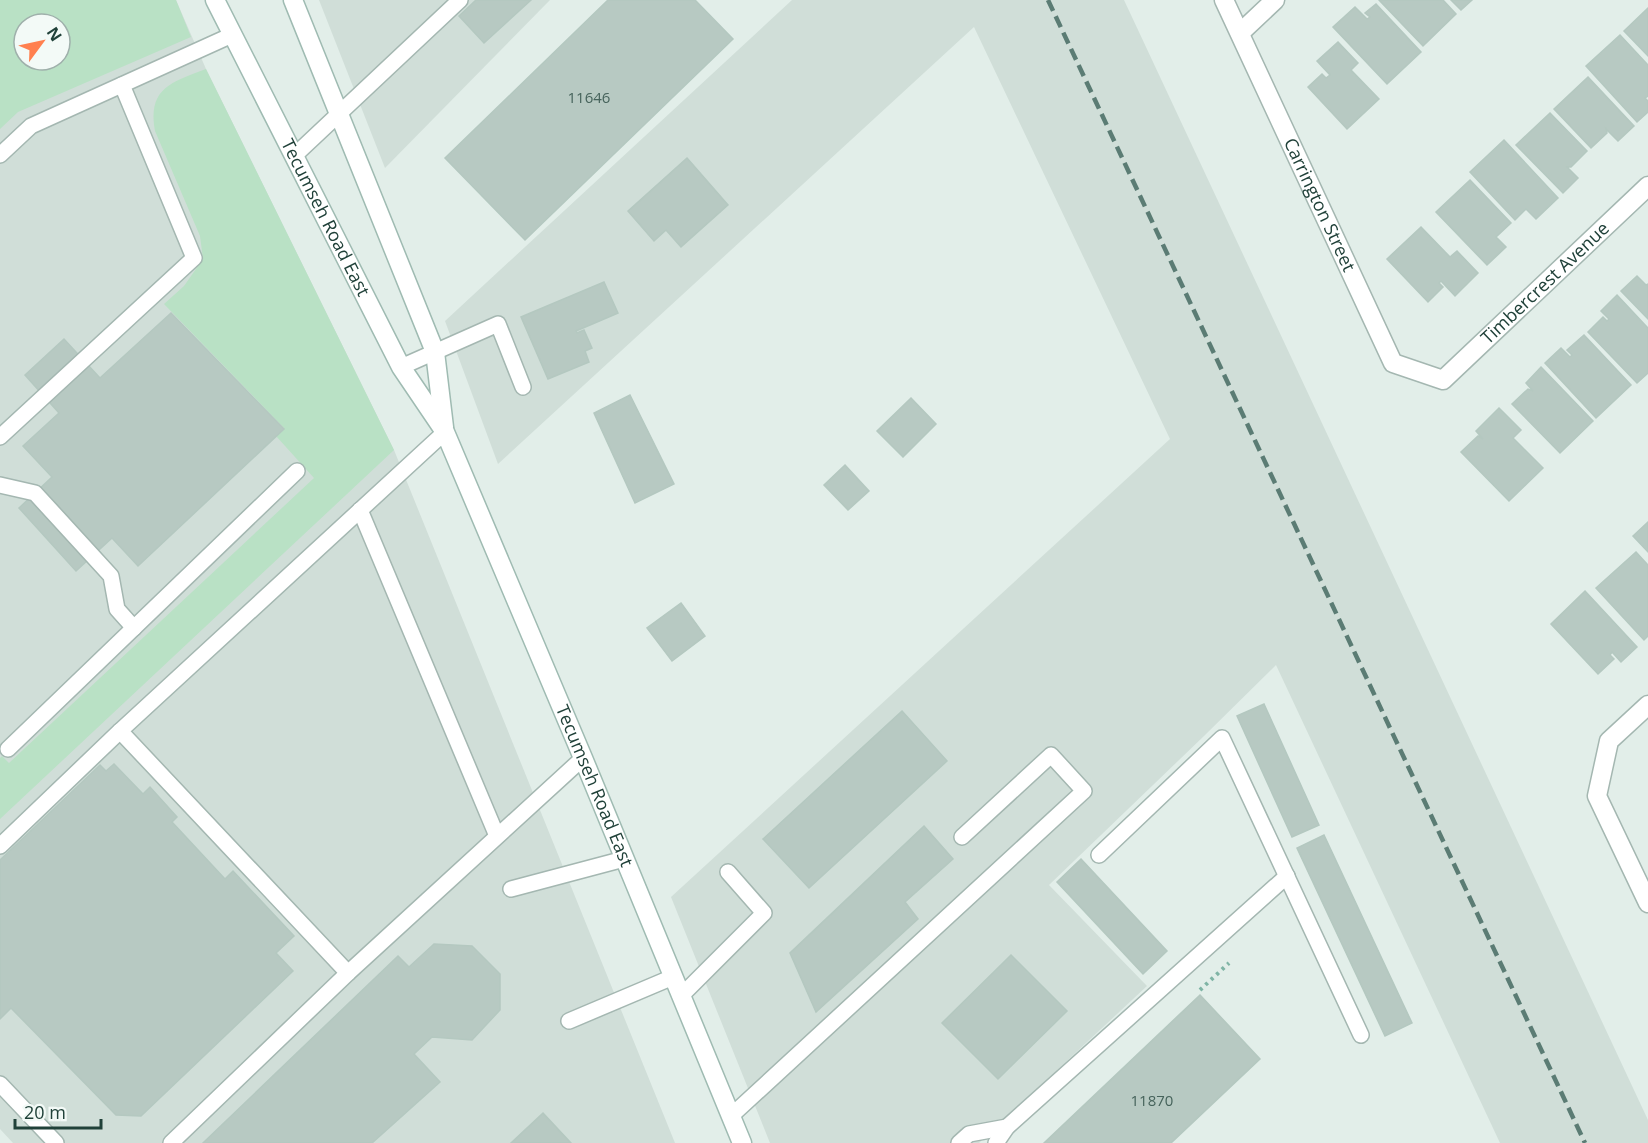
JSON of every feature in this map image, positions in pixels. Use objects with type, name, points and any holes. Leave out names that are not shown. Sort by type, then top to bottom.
[{"type":"main road","name":"Tecumseh Road East","points":[[214,0],[401,367],[445,432],[742,1143]]},
{"type":"main road","name":"Tecumseh Road East","points":[[293,0],[435,352],[445,432]]},
{"type":"main road","name":"Carrington Street","points":[[1224,0],[1393,363],[1443,380]]},
{"type":"main road","points":[[1240,33],[1275,0]]},
{"type":"main road","name":"Timbercrest Avenue","points":[[1443,380],[1648,186]]},
{"type":"main road","points":[[1648,705],[1609,741],[1597,796],[1648,903]]},
{"type":"lane","points":[[294,156],[460,0]]},
{"type":"lane","points":[[0,155],[31,126],[232,34]]},
{"type":"lane","points":[[0,437],[194,258],[122,85]]},
{"type":"lane","points":[[401,367],[498,324],[523,387]]},
{"type":"lane","points":[[0,846],[120,731],[445,432]]},
{"type":"lane","points":[[8,749],[297,471]]},
{"type":"lane","points":[[0,485],[35,493],[111,576],[117,609],[134,628]]},
{"type":"lane","points":[[360,510],[497,836]]},
{"type":"lane","points":[[120,731],[348,974]]},
{"type":"lane","points":[[1099,855],[1222,738],[1362,1035]]},
{"type":"lane","points":[[731,1116],[1084,791],[1051,755],[962,837]]},
{"type":"lane","points":[[171,1143],[348,974],[583,758]]},
{"type":"lane","points":[[511,889],[624,859]]},
{"type":"lane","points":[[681,996],[764,913],[728,872]]},
{"type":"lane","points":[[996,1143],[1007,1127],[1287,876]]},
{"type":"lane","points":[[569,1021],[673,976]]},
{"type":"lane","points":[[0,1084],[56,1143]]},
{"type":"lane","points":[[959,1143],[969,1134],[1007,1127]]},
{"type":"path","points":[[1200,990],[1229,963]]},
{"type":"shaded area","points":[[0,0],[176,0],[206,69],[394,450],[675,1143],[13,1143],[0,1129]]},
{"type":"shaded area","points":[[319,0],[550,0],[385,168]]},
{"type":"shaded area","points":[[792,0],[1124,0],[1648,1120],[1648,1143],[1500,1143],[1276,665],[1049,885],[1147,986],[979,1143],[770,1143],[671,897],[1170,439],[974,27],[498,464],[445,321]]},
{"type":"green space","points":[[0,0],[176,0],[191,37],[18,112],[0,129]]},
{"type":"green space","points":[[206,69],[394,450],[0,819],[0,758],[2,756],[9,763],[314,478],[276,436],[284,428],[164,304],[184,286],[203,259],[200,236],[155,131],[155,105],[159,96],[173,83]]},
{"type":"building","points":[[476,0],[531,0],[484,43],[459,16]]},
{"type":"building","points":[[608,0],[695,0],[733,39],[525,240],[445,158]]},
{"type":"building","points":[[1379,0],[1443,0],[1456,14],[1423,46]]},
{"type":"building","points":[[1451,0],[1472,0],[1461,10]]},
{"type":"building","points":[[1376,4],[1421,52],[1387,84],[1333,27],[1355,7],[1367,19],[1370,17],[1365,13]]},
{"type":"building","points":[[1648,8],[1648,56],[1624,31]]},
{"type":"building","points":[[1620,35],[1648,65],[1648,96],[1645,98],[1648,101],[1648,112],[1637,122],[1586,66]]},
{"type":"building","points":[[1338,42],[1358,63],[1351,70],[1379,99],[1347,129],[1308,87],[1322,74],[1326,78],[1330,75],[1317,61]]},
{"type":"building","points":[[1588,77],[1634,126],[1618,141],[1606,129],[1607,133],[1591,148],[1554,109]]},
{"type":"building","points":[[1550,113],[1587,151],[1571,167],[1567,167],[1578,178],[1563,193],[1516,145]]},
{"type":"building","points":[[1504,140],[1558,198],[1536,219],[1526,209],[1515,220],[1470,172]]},
{"type":"building","points":[[687,158],[728,205],[681,247],[666,230],[654,241],[628,211]]},
{"type":"building","points":[[1470,180],[1511,223],[1496,237],[1506,247],[1487,265],[1436,212]]},
{"type":"building","points":[[1421,227],[1450,257],[1457,251],[1478,273],[1455,296],[1441,281],[1439,283],[1443,287],[1428,302],[1387,259]]},
{"type":"building","points":[[1637,276],[1646,285],[1648,284],[1648,319],[1621,291]]},
{"type":"building","points":[[604,282],[618,313],[576,331],[577,333],[584,330],[592,348],[585,351],[589,362],[548,379],[521,317]]},
{"type":"building","points":[[1617,295],[1648,328],[1648,373],[1637,383],[1588,332],[1603,317],[1607,321],[1609,319],[1601,311]]},
{"type":"building","points":[[171,313],[284,429],[138,566],[112,538],[76,571],[19,508],[52,477],[23,446],[59,413],[25,375],[64,339],[100,378]]},
{"type":"building","points":[[1584,335],[1631,385],[1596,418],[1545,363],[1561,348],[1570,357],[1572,355],[1567,350]]},
{"type":"building","points":[[1541,367],[1593,421],[1560,453],[1512,404],[1528,389],[1533,391],[1526,383]]},
{"type":"building","points":[[630,395],[674,484],[635,503],[594,413]]},
{"type":"building","points":[[911,398],[936,424],[903,457],[877,431]]},
{"type":"building","points":[[1499,408],[1521,430],[1513,438],[1543,468],[1509,501],[1461,452],[1478,436],[1483,439],[1476,431]]},
{"type":"building","points":[[845,465],[869,491],[848,510],[824,485]]},
{"type":"building","points":[[1648,522],[1648,552],[1633,536]]},
{"type":"building","points":[[1636,552],[1648,565],[1648,636],[1644,640],[1596,588]]},
{"type":"building","points":[[1585,591],[1637,647],[1621,662],[1612,652],[1610,655],[1614,659],[1598,674],[1551,624]]},
{"type":"building","points":[[681,603],[705,636],[672,661],[647,628]]},
{"type":"building","points":[[1264,704],[1319,825],[1292,837],[1237,716]]},
{"type":"building","points":[[902,711],[947,761],[809,888],[763,839]]},
{"type":"building","points":[[114,764],[143,794],[150,787],[177,817],[172,822],[225,879],[233,871],[294,936],[276,953],[293,971],[141,1116],[116,1115],[11,1008],[0,1019],[0,860],[100,765],[106,771]]},
{"type":"building","points":[[924,826],[953,859],[905,902],[918,919],[816,1012],[790,953]]},
{"type":"building","points":[[1324,835],[1412,1023],[1385,1036],[1297,848]]},
{"type":"building","points":[[1081,859],[1167,951],[1143,974],[1057,882]]},
{"type":"building","points":[[434,944],[472,946],[500,974],[500,1010],[472,1040],[432,1037],[414,1054],[440,1082],[372,1143],[203,1143],[398,956],[409,967]]},
{"type":"building","points":[[1011,955],[1067,1011],[998,1079],[942,1023]]},
{"type":"building","points":[[1200,995],[1260,1059],[1171,1143],[1044,1143]]},
{"type":"building","points":[[543,1113],[571,1143],[511,1143]]},
{"type":"railway","points":[[1048,0],[1585,1143]]}]
